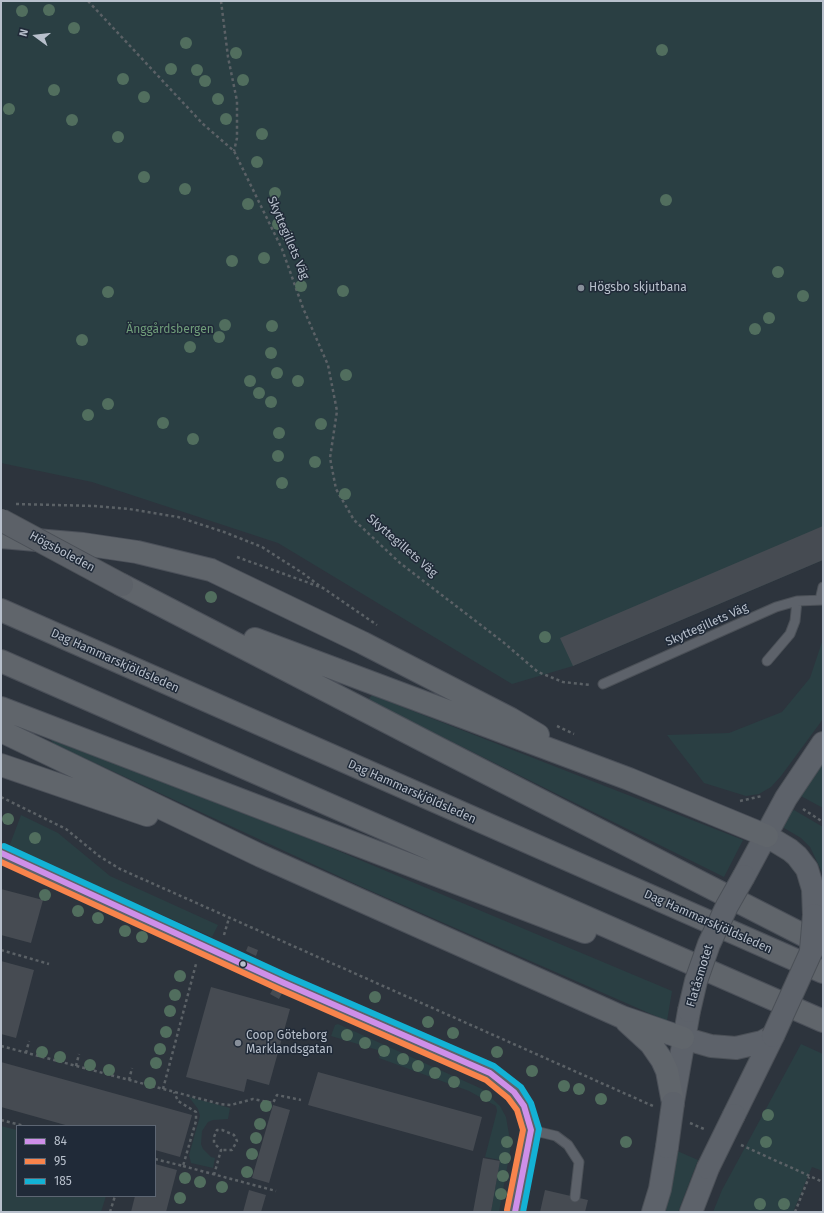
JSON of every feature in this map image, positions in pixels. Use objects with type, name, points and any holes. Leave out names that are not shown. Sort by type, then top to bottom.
[{"type":"main road","name":"Högsboleden","points":[[5,511],[122,584],[165,606]]},
{"type":"main road","points":[[1,537],[84,544],[137,552],[211,570],[349,636],[511,719],[581,762]]},
{"type":"main road","points":[[165,606],[629,779],[767,836]]},
{"type":"main road","points":[[165,606],[817,948]]},
{"type":"main road","name":"Dag Hammarskjöldsleden","points":[[1,610],[823,972]]},
{"type":"main road","points":[[1,661],[823,1021]]},
{"type":"main road","points":[[1,708],[656,959],[760,993]]},
{"type":"main road","points":[[1,731],[261,856],[622,1017],[683,1038]]},
{"type":"main road","points":[[1,765],[74,788],[261,856]]},
{"type":"main road","points":[[622,1017],[651,1044],[662,1060],[667,1072],[670,1096]]},
{"type":"street","name":"Flatåsmotet","points":[[653,1212],[660,1189],[666,1147],[670,1096],[696,981],[727,906],[767,836],[786,798],[823,743]]},
{"type":"street","points":[[691,1212],[708,1168],[768,1041],[817,948],[819,924],[813,889],[807,869],[797,856],[790,850],[767,836]]},
{"type":"street","points":[[1,853],[284,983],[490,1074],[514,1092],[524,1106],[531,1130],[515,1212]]},
{"type":"street","points":[[683,1038],[725,1049],[746,1048],[768,1041]]},
{"type":"lane","points":[[821,600],[823,587]]},
{"type":"lane","name":"Skyttegillets Väg","points":[[603,684],[776,607],[796,601],[821,600]]},
{"type":"lane","points":[[767,661],[790,634],[795,621],[796,601]]},
{"type":"lane","points":[[531,1130],[556,1136],[568,1145],[579,1162],[575,1197]]},
{"type":"path","name":"Skyttegillets Väg","points":[[88,1],[203,124],[234,151],[282,249],[303,308],[328,365],[337,411],[330,458],[336,489],[354,520],[400,563],[503,642],[538,672],[563,682],[584,686],[603,684]]},
{"type":"path","points":[[221,1],[228,57],[237,101],[237,138],[234,151]]},
{"type":"path","points":[[5,511],[123,508],[178,517],[224,532],[262,547],[323,588]]},
{"type":"path","points":[[738,801],[761,797],[774,790],[823,822]]},
{"type":"path","points":[[1,797],[66,829],[99,856],[120,869],[670,1096]]},
{"type":"path","points":[[1,950],[49,964]]},
{"type":"path","points":[[163,1089],[197,960]]},
{"type":"path","points":[[26,1053],[29,1041]]},
{"type":"path","points":[[1,1046],[220,1104],[231,1105],[252,1099],[273,1103],[277,1095],[301,1100]]},
{"type":"path","points":[[76,1066],[79,1054]]},
{"type":"path","points":[[129,1080],[132,1068]]},
{"type":"path","points":[[174,1092],[178,1101],[196,1112],[196,1121],[183,1166]]},
{"type":"path","points":[[1,1120],[20,1125]]},
{"type":"path","points":[[686,1121],[706,1130]]},
{"type":"path","points":[[217,1130],[222,1130],[234,1135],[237,1141],[232,1150],[221,1150],[214,1143],[214,1137],[217,1130]]},
{"type":"path","points":[[734,1142],[823,1182]]},
{"type":"path","points":[[214,1174],[221,1150]]},
{"type":"path","points":[[156,1159],[276,1191]]},
{"type":"path","points":[[795,1212],[809,1177]]},
{"type":"path","points":[[110,1212],[115,1197]]},
{"type":"green space","name":"Änggårdsbergen","points":[[1,1],[823,1],[823,560],[573,666],[512,684],[278,543],[92,482],[1,463]]},
{"type":"green space","points":[[823,639],[823,719],[781,776],[771,787],[759,794],[746,796],[704,783],[667,735],[729,733],[782,712],[810,678]]},
{"type":"green space","points":[[372,695],[743,840],[724,877],[368,700]]},
{"type":"green space","points":[[49,738],[317,842],[672,991],[667,1021],[362,887],[54,744]]},
{"type":"green space","points":[[823,763],[823,808],[799,795]]},
{"type":"green space","points":[[794,810],[823,827],[823,874],[810,847],[801,838],[784,828],[783,824],[790,812]]},
{"type":"green space","points":[[21,815],[58,833],[110,876],[218,925],[212,937],[9,847]]},
{"type":"green space","points":[[338,1024],[482,1089],[500,1106],[506,1117],[511,1146],[499,1212],[491,1212],[500,1160],[485,1157],[497,1111],[496,1106],[469,1091],[379,1058],[381,1051],[331,1036],[335,1025]]},
{"type":"green space","points":[[801,1044],[823,1054],[823,1171],[812,1167],[793,1212],[713,1212],[722,1190]]},
{"type":"green space","points":[[189,1097],[230,1108],[228,1119],[213,1120],[208,1122],[202,1131],[201,1144],[203,1149],[211,1157],[215,1158],[213,1168],[191,1163],[189,1155],[200,1116],[198,1109]]},
{"type":"green space","points":[[1,1126],[16,1130],[16,1197],[106,1197],[101,1212],[1,1212]]},
{"type":"green space","points":[[675,1150],[698,1160],[678,1212],[660,1212]]},
{"type":"building","points":[[823,526],[823,560],[573,666],[560,638]]},
{"type":"building","points":[[1,889],[43,900],[31,943],[1,935]]},
{"type":"building","points":[[248,946],[258,950],[256,956],[246,951]]},
{"type":"building","points":[[1,961],[34,970],[16,1038],[1,1034]]},
{"type":"building","name":"Coop Göteborg Marklandsgatan","points":[[211,987],[290,1009],[269,1085],[247,1079],[244,1092],[186,1077]]},
{"type":"building","points":[[273,989],[282,993],[279,999],[270,994]]},
{"type":"building","points":[[1,1062],[192,1115],[180,1157],[156,1150],[156,1125],[65,1125],[1,1107]]},
{"type":"building","points":[[318,1072],[482,1117],[473,1151],[308,1105]]},
{"type":"building","points":[[273,1105],[290,1110],[269,1183],[252,1178]]},
{"type":"building","points":[[483,1158],[500,1161],[491,1212],[473,1212]]},
{"type":"building","points":[[156,1164],[177,1170],[166,1212],[131,1212],[135,1197],[156,1197]]},
{"type":"building","points":[[249,1190],[266,1195],[261,1212],[243,1212]]},
{"type":"building","points":[[545,1190],[588,1200],[585,1212],[540,1212]]},
{"type":"transit line","name":"185","points":[[4,846],[287,976],[494,1066],[521,1087],[531,1103],[539,1129],[523,1212]]},
{"type":"transit line","name":"84","points":[[1,853],[284,983],[490,1073],[514,1092],[524,1106],[531,1130],[515,1212]]},
{"type":"transit line","name":"95","points":[[1,862],[281,990],[486,1080],[508,1098],[517,1110],[523,1130],[507,1210]]},
{"type":"place","name":"Högsbo skjutbana","points":[[581,288]]},
{"type":"place","name":"Coop Göteborg Marklandsgatan","points":[[238,1043]]}]
